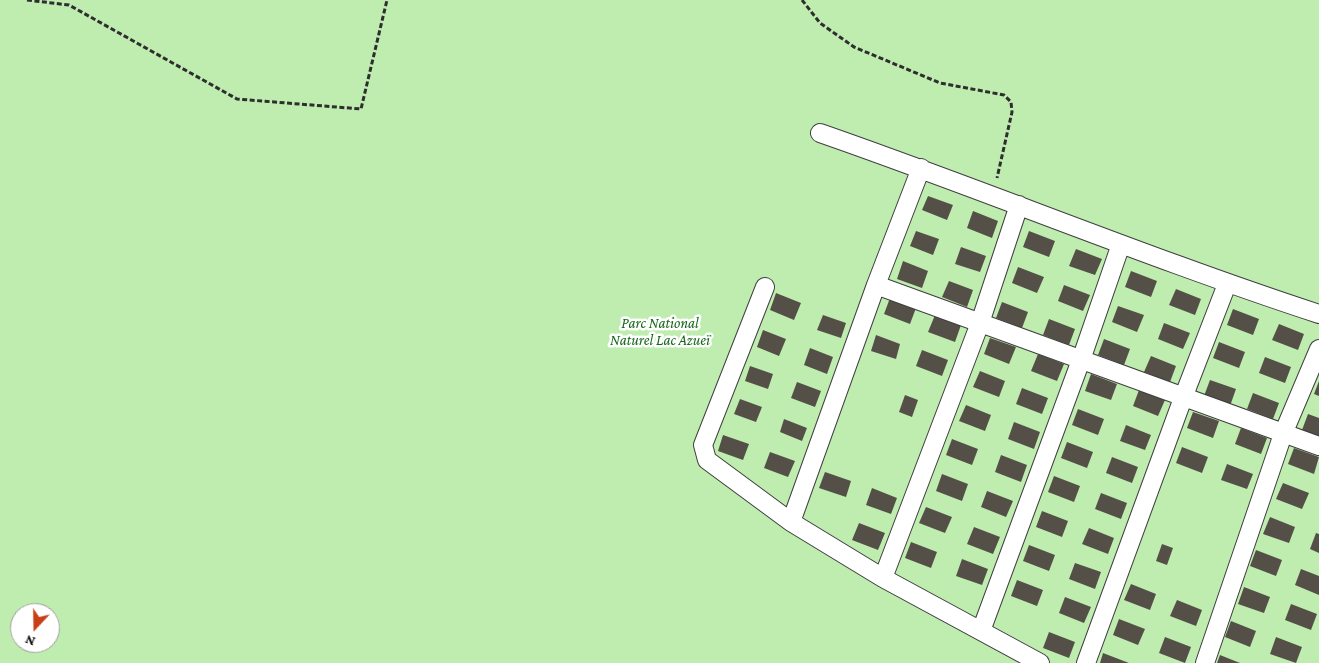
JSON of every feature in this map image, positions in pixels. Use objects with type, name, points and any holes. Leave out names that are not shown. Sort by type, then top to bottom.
[{"type":"street","points":[[820,133],[920,168],[1227,284],[1319,314]]},
{"type":"street","points":[[791,522],[920,168]]},
{"type":"street","points":[[883,578],[980,323],[1019,205]]},
{"type":"street","points":[[982,632],[1122,244]]},
{"type":"street","points":[[1086,663],[1227,284]]},
{"type":"street","points":[[876,285],[1319,446]]},
{"type":"street","points":[[765,287],[703,445],[707,460],[791,522],[883,578],[1040,663]]},
{"type":"street","points":[[1205,663],[1283,434],[1319,349]]},
{"type":"path","points":[[27,0],[69,4],[237,99],[361,109],[387,0]]},
{"type":"path","points":[[802,0],[820,23],[854,48],[940,84],[1004,95],[1008,98],[1011,102],[1012,112],[992,195]]},
{"type":"green space","name":"Parc National Naturel Lac Azueï","points":[[0,0],[1319,0],[1319,663],[0,663]]},
{"type":"building","points":[[928,196],[953,205],[947,220],[922,210]]},
{"type":"building","points":[[973,211],[998,221],[992,238],[967,228]]},
{"type":"building","points":[[916,231],[939,239],[933,255],[910,246]]},
{"type":"building","points":[[1029,231],[1055,241],[1049,257],[1023,247]]},
{"type":"building","points":[[961,247],[986,256],[980,272],[955,264]]},
{"type":"building","points":[[1076,249],[1102,259],[1095,275],[1069,266]]},
{"type":"building","points":[[903,261],[928,271],[922,288],[897,279]]},
{"type":"building","points":[[1018,267],[1044,277],[1037,293],[1012,283]]},
{"type":"building","points":[[1131,271],[1157,281],[1151,297],[1125,287]]},
{"type":"building","points":[[949,281],[973,290],[967,307],[942,297]]},
{"type":"building","points":[[1064,285],[1090,295],[1083,311],[1058,301]]},
{"type":"building","points":[[1176,289],[1201,299],[1195,315],[1169,305]]},
{"type":"building","points":[[776,293],[801,303],[794,320],[770,310]]},
{"type":"building","points":[[890,298],[916,308],[910,324],[884,314]]},
{"type":"building","points":[[1002,302],[1028,312],[1022,328],[996,318]]},
{"type":"building","points":[[1118,306],[1144,315],[1137,332],[1112,322]]},
{"type":"building","points":[[1233,309],[1259,319],[1253,335],[1227,325]]},
{"type":"building","points":[[823,315],[846,323],[841,338],[817,330]]},
{"type":"building","points":[[935,315],[961,325],[955,342],[928,332]]},
{"type":"building","points":[[1049,319],[1075,329],[1069,345],[1043,335]]},
{"type":"building","points":[[1164,323],[1190,333],[1183,349],[1158,339]]},
{"type":"building","points":[[1279,324],[1304,334],[1298,350],[1272,340]]},
{"type":"building","points":[[763,330],[786,339],[779,356],[757,347]]},
{"type":"building","points":[[876,335],[900,344],[896,359],[871,351]]},
{"type":"building","points":[[990,338],[1016,347],[1009,364],[984,354]]},
{"type":"building","points":[[1104,339],[1130,349],[1124,365],[1098,355]]},
{"type":"building","points":[[1219,342],[1245,352],[1239,368],[1213,358]]},
{"type":"building","points":[[810,348],[833,357],[827,374],[804,365]]},
{"type":"building","points":[[922,350],[948,360],[942,376],[916,366]]},
{"type":"building","points":[[1038,354],[1064,364],[1057,381],[1031,371]]},
{"type":"building","points":[[1151,356],[1176,366],[1170,382],[1144,372]]},
{"type":"building","points":[[1265,357],[1291,367],[1285,383],[1259,373]]},
{"type":"building","points":[[750,366],[773,374],[768,389],[745,381]]},
{"type":"building","points":[[980,371],[1005,381],[999,397],[973,387]]},
{"type":"building","points":[[1091,374],[1117,384],[1111,400],[1085,391]]},
{"type":"building","points":[[1210,380],[1236,389],[1230,406],[1204,396]]},
{"type":"building","points":[[1319,381],[1319,396],[1314,394]]},
{"type":"building","points":[[797,382],[821,391],[815,407],[791,398]]},
{"type":"building","points":[[1022,388],[1048,398],[1042,414],[1016,404]]},
{"type":"building","points":[[1139,390],[1165,400],[1158,416],[1133,406]]},
{"type":"building","points":[[1253,393],[1279,403],[1273,419],[1247,409]]},
{"type":"building","points":[[905,395],[918,400],[912,417],[899,412]]},
{"type":"building","points":[[740,399],[762,407],[756,422],[734,414]]},
{"type":"building","points":[[966,405],[991,415],[985,431],[959,421]]},
{"type":"building","points":[[1078,409],[1104,419],[1098,435],[1072,425]]},
{"type":"building","points":[[1193,412],[1219,421],[1213,438],[1187,428]]},
{"type":"building","points":[[1308,414],[1319,418],[1319,437],[1302,430]]},
{"type":"building","points":[[784,419],[807,428],[802,441],[780,432]]},
{"type":"building","points":[[1014,422],[1040,432],[1034,449],[1008,439]]},
{"type":"building","points":[[1126,425],[1151,435],[1145,450],[1120,441]]},
{"type":"building","points":[[1241,428],[1267,438],[1261,454],[1235,444]]},
{"type":"building","points":[[723,435],[749,444],[743,460],[718,451]]},
{"type":"building","points":[[952,439],[978,449],[972,465],[946,455]]},
{"type":"building","points":[[1067,442],[1093,452],[1087,468],[1061,458]]},
{"type":"building","points":[[1182,447],[1208,457],[1202,473],[1176,463]]},
{"type":"building","points":[[1294,448],[1319,457],[1314,474],[1288,464]]},
{"type":"building","points":[[770,452],[795,461],[788,477],[764,468]]},
{"type":"building","points":[[1001,455],[1027,465],[1021,482],[995,472]]},
{"type":"building","points":[[1112,457],[1138,467],[1132,483],[1106,473]]},
{"type":"building","points":[[1227,464],[1253,474],[1247,489],[1221,480]]},
{"type":"building","points":[[825,472],[851,481],[846,497],[819,488]]},
{"type":"building","points":[[942,474],[968,484],[962,501],[936,491]]},
{"type":"building","points":[[1054,476],[1080,486],[1074,502],[1048,492]]},
{"type":"building","points":[[1283,483],[1309,493],[1302,509],[1276,499]]},
{"type":"building","points":[[872,488],[897,498],[891,514],[866,505]]},
{"type":"building","points":[[987,491],[1013,501],[1006,517],[981,507]]},
{"type":"building","points":[[1101,493],[1127,503],[1121,519],[1095,509]]},
{"type":"building","points":[[926,507],[952,517],[945,533],[919,523]]},
{"type":"building","points":[[1042,511],[1068,521],[1062,537],[1036,527]]},
{"type":"building","points":[[1270,517],[1295,527],[1289,543],[1263,534]]},
{"type":"building","points":[[859,523],[885,533],[878,550],[852,540]]},
{"type":"building","points":[[974,527],[1000,537],[993,554],[967,544]]},
{"type":"building","points":[[1089,528],[1114,538],[1108,554],[1082,544]]},
{"type":"building","points":[[1316,533],[1319,534],[1319,553],[1310,549]]},
{"type":"building","points":[[911,542],[937,552],[931,568],[905,558]]},
{"type":"building","points":[[1162,544],[1173,548],[1167,565],[1156,561]]},
{"type":"building","points":[[1029,545],[1055,555],[1049,571],[1023,561]]},
{"type":"building","points":[[1256,550],[1282,560],[1276,576],[1250,566]]},
{"type":"building","points":[[962,559],[988,569],[982,585],[956,576]]},
{"type":"building","points":[[1075,563],[1101,572],[1095,589],[1069,579]]},
{"type":"building","points":[[1301,569],[1319,576],[1319,595],[1295,585]]},
{"type":"building","points":[[1017,580],[1043,590],[1037,606],[1011,596]]},
{"type":"building","points":[[1131,584],[1156,594],[1150,610],[1124,600]]},
{"type":"building","points":[[1244,587],[1270,597],[1264,613],[1238,604]]},
{"type":"building","points":[[1065,597],[1091,607],[1084,623],[1059,613]]},
{"type":"building","points":[[1177,600],[1202,610],[1196,626],[1170,616]]},
{"type":"building","points":[[1291,604],[1317,614],[1311,630],[1285,620]]},
{"type":"building","points":[[1119,619],[1145,629],[1138,645],[1113,635]]},
{"type":"building","points":[[1231,621],[1256,631],[1250,647],[1225,637]]},
{"type":"building","points":[[1049,632],[1075,642],[1069,658],[1043,648]]},
{"type":"building","points":[[1165,637],[1191,647],[1185,663],[1159,653]]},
{"type":"building","points":[[1276,637],[1302,647],[1296,663],[1270,654]]},
{"type":"building","points":[[1103,653],[1129,663],[1100,663]]},
{"type":"building","points":[[1220,655],[1240,663],[1217,663]]}]
